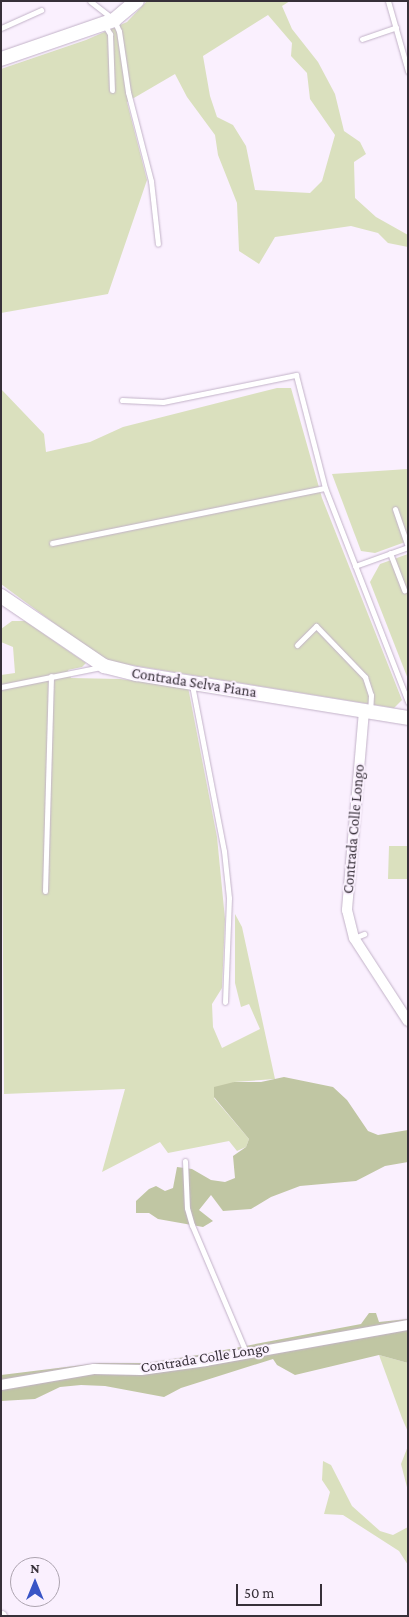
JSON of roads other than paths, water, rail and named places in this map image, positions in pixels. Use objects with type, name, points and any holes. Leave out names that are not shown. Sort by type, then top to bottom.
[{"type":"street","points":[[1,59],[109,22],[137,1]]},
{"type":"street","name":"Contrada Selva Piana","points":[[1,596],[104,666],[408,718]]},
{"type":"street","name":"Contrada Colle Longo","points":[[367,712],[347,888],[347,910],[359,936],[408,1021]]},
{"type":"street","name":"Contrada Colle Longo","points":[[1,1385],[94,1369],[141,1370],[408,1325]]},
{"type":"lane","points":[[90,1],[119,30],[135,123],[145,152],[158,244]]},
{"type":"lane","points":[[388,1],[408,71]]},
{"type":"lane","points":[[1,28],[41,10]]},
{"type":"lane","points":[[109,22],[112,90]]},
{"type":"lane","points":[[362,39],[396,27]]},
{"type":"lane","points":[[122,400],[163,402],[296,375],[325,488],[408,702]]},
{"type":"lane","points":[[52,542],[325,488]]},
{"type":"lane","points":[[355,566],[408,546],[394,509]]},
{"type":"lane","points":[[390,553],[404,590]]},
{"type":"lane","points":[[297,646],[316,626],[365,677],[371,695],[367,712]]},
{"type":"lane","points":[[1,687],[104,666]]},
{"type":"lane","points":[[45,891],[52,676]]},
{"type":"lane","points":[[192,682],[224,851],[229,898],[225,1002]]},
{"type":"lane","points":[[185,1161],[187,1208],[192,1225],[246,1352]]}]
